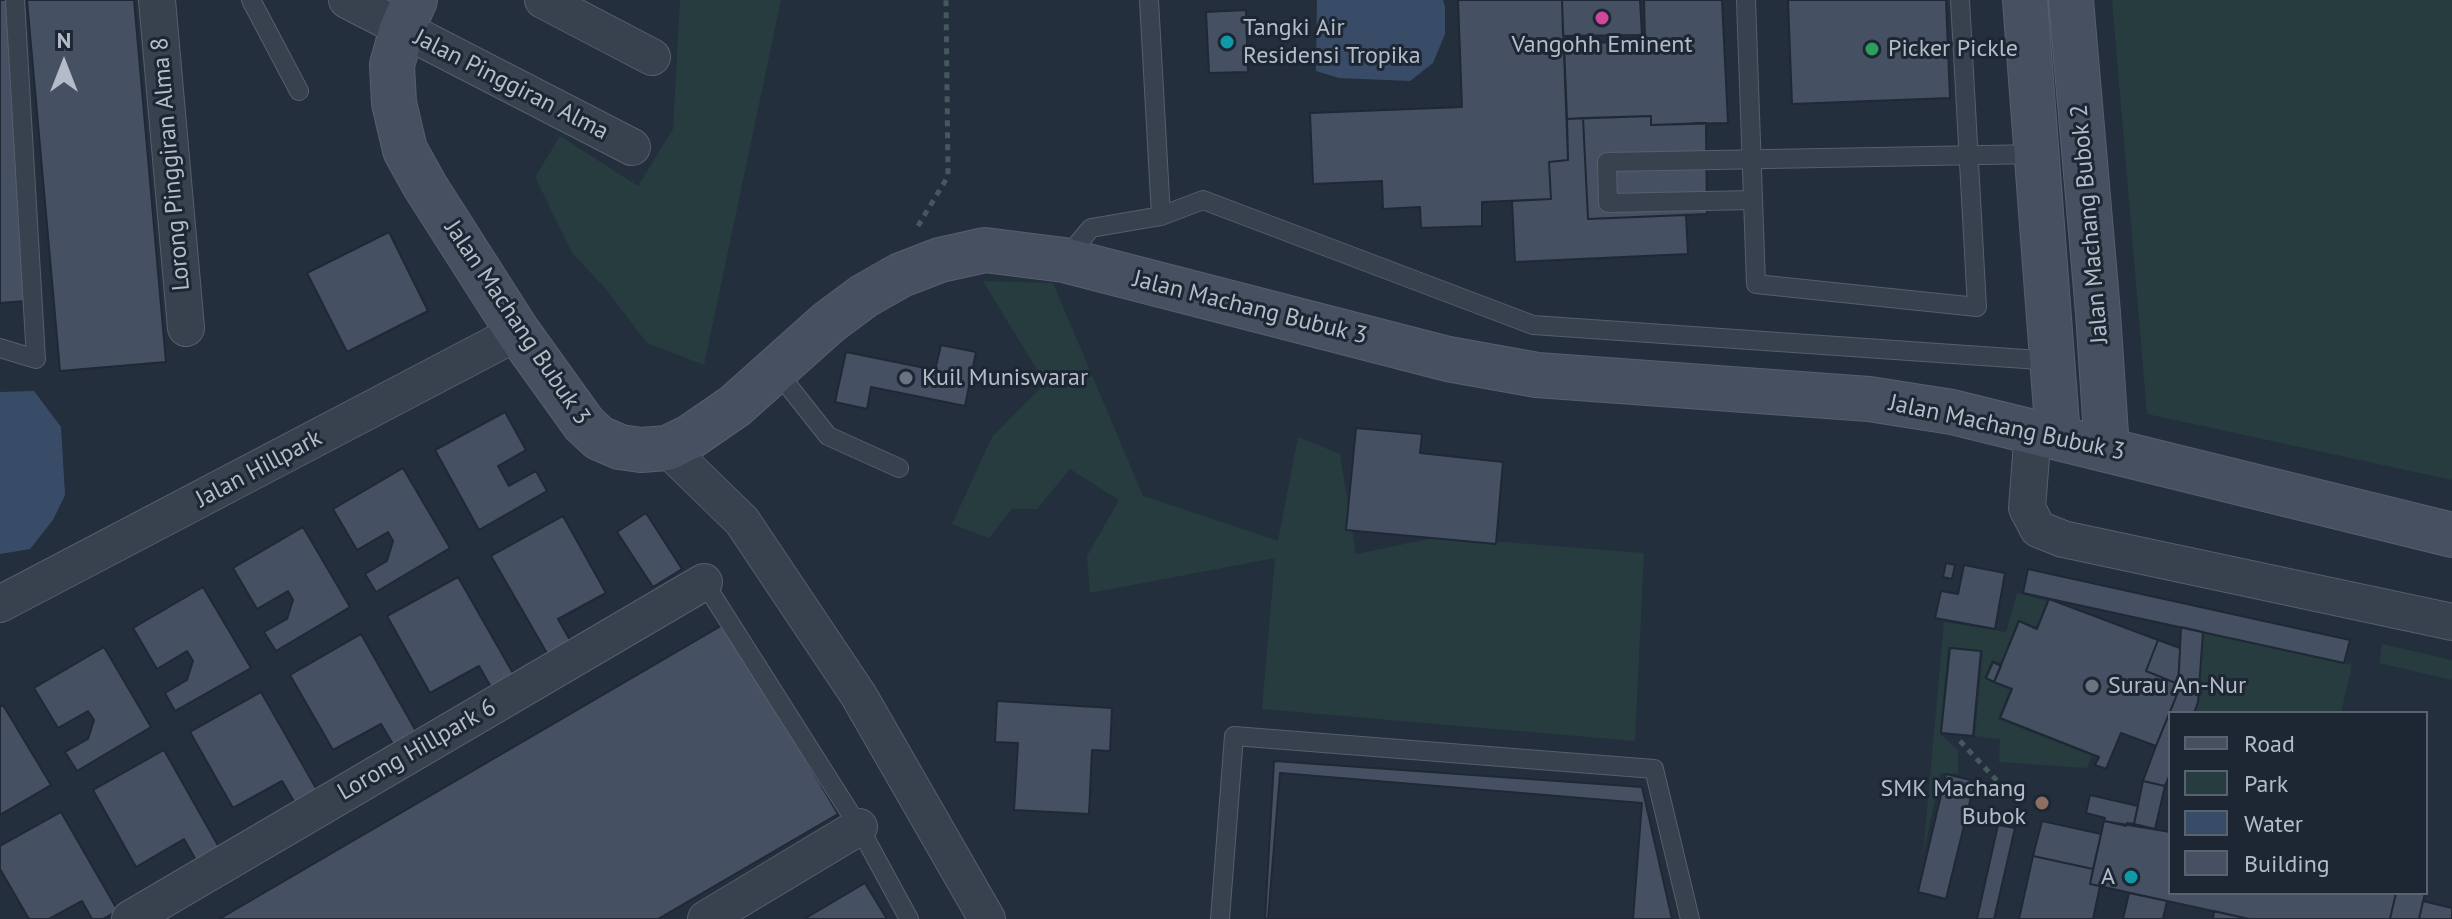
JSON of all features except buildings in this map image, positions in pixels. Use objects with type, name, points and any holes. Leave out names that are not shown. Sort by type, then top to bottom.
[{"type":"main road","name":"Jalan Machang Bubok 2","points":[[2025,0],[2054,361],[2046,434]]},
{"type":"main road","name":"Jalan Machang Bubok 2","points":[[2071,0],[2107,449]]},
{"type":"main road","name":"Jalan Machang Bubuk 3","points":[[409,14],[392,65],[394,103],[405,150],[518,332],[584,424],[599,438],[620,447],[641,450],[667,448],[690,437],[735,406],[829,322],[864,296],[901,275],[940,260],[985,250],[1064,260],[1448,359],[1537,375],[1869,399],[1952,412],[2452,535]]},
{"type":"street","name":"Lorong Pinggiran Alma 8","points":[[157,0],[186,328]]},
{"type":"street","name":"Jalan Pinggiran Alma","points":[[347,0],[409,14],[632,147]]},
{"type":"street","points":[[543,0],[652,57]]},
{"type":"street","points":[[2037,154],[2085,153]]},
{"type":"street","name":"Jalan Hillpark","points":[[0,604],[518,332]]},
{"type":"street","points":[[2046,434],[2027,508],[2038,529],[2063,539],[2452,622]]},
{"type":"street","points":[[667,448],[742,521],[859,696],[987,919]]},
{"type":"street","name":"Lorong Hillpark 6","points":[[130,919],[704,582]]},
{"type":"street","points":[[706,919],[859,827]]},
{"type":"lane","points":[[0,348],[36,359],[15,0]]},
{"type":"lane","points":[[251,0],[299,91]]},
{"type":"lane","points":[[1149,0],[1161,216]]},
{"type":"lane","points":[[1746,0],[1756,284],[1977,307],[1960,0]]},
{"type":"lane","points":[[1753,200],[1608,203],[1607,162],[2037,154]]},
{"type":"lane","points":[[1064,260],[1091,228],[1161,216],[1203,200],[1533,325],[2054,361]]},
{"type":"lane","points":[[775,369],[828,436],[899,468]]},
{"type":"lane","points":[[704,582],[859,827],[909,919]]},
{"type":"lane","points":[[1220,919],[1234,736],[1654,769],[1690,919]]},
{"type":"path","points":[[910,238],[948,176],[946,0]]},
{"type":"path","points":[[1960,741],[2001,785]]},
{"type":"green space","points":[[680,0],[781,0],[704,365],[647,343],[605,288],[573,254],[535,177],[560,136],[638,186],[673,129]]},
{"type":"green space","points":[[2112,0],[2452,0],[2452,480],[2147,414]]},
{"type":"green space","points":[[983,281],[1053,283],[1143,496],[1278,541],[1298,437],[1340,454],[1356,554],[1439,537],[1644,553],[1635,741],[1262,709],[1275,558],[1090,593],[1087,556],[1119,500],[1070,469],[1037,509],[1012,509],[989,538],[952,524],[992,437],[1045,383]]},
{"type":"green space","points":[[2017,593],[2047,601],[2036,627],[2018,620],[2001,663],[1992,660],[1984,678],[2010,690],[1998,719],[2092,756],[2087,768],[1999,762],[2000,739],[1975,736],[1983,651],[1948,647],[1940,734],[1958,750],[1958,774],[1941,773],[1923,855],[1944,622],[2006,632]]},
{"type":"green space","points":[[2203,632],[2352,665],[2341,711],[2195,711]]},
{"type":"green space","points":[[2382,644],[2452,660],[2452,680],[2379,663]]},
{"type":"water","points":[[1317,0],[1443,0],[1445,34],[1433,63],[1410,81],[1339,78],[1316,71]]},
{"type":"water","points":[[34,391],[61,427],[65,495],[53,520],[30,549],[0,554],[0,392]]},
{"type":"place","name":"Vangohh Eminent","points":[[1602,18]]},
{"type":"place","name":"Tangki Air Residensi Tropika","points":[[1227,42]]},
{"type":"place","name":"Picker Pickle","points":[[1872,49]]},
{"type":"place","name":"Kuil Muniswarar","points":[[906,378]]},
{"type":"place","name":"Surau An-Nur","points":[[2092,686]]},
{"type":"place","name":"SMK Machang Bubok","points":[[2042,803]]},
{"type":"place","name":"A","points":[[2131,877]]}]
